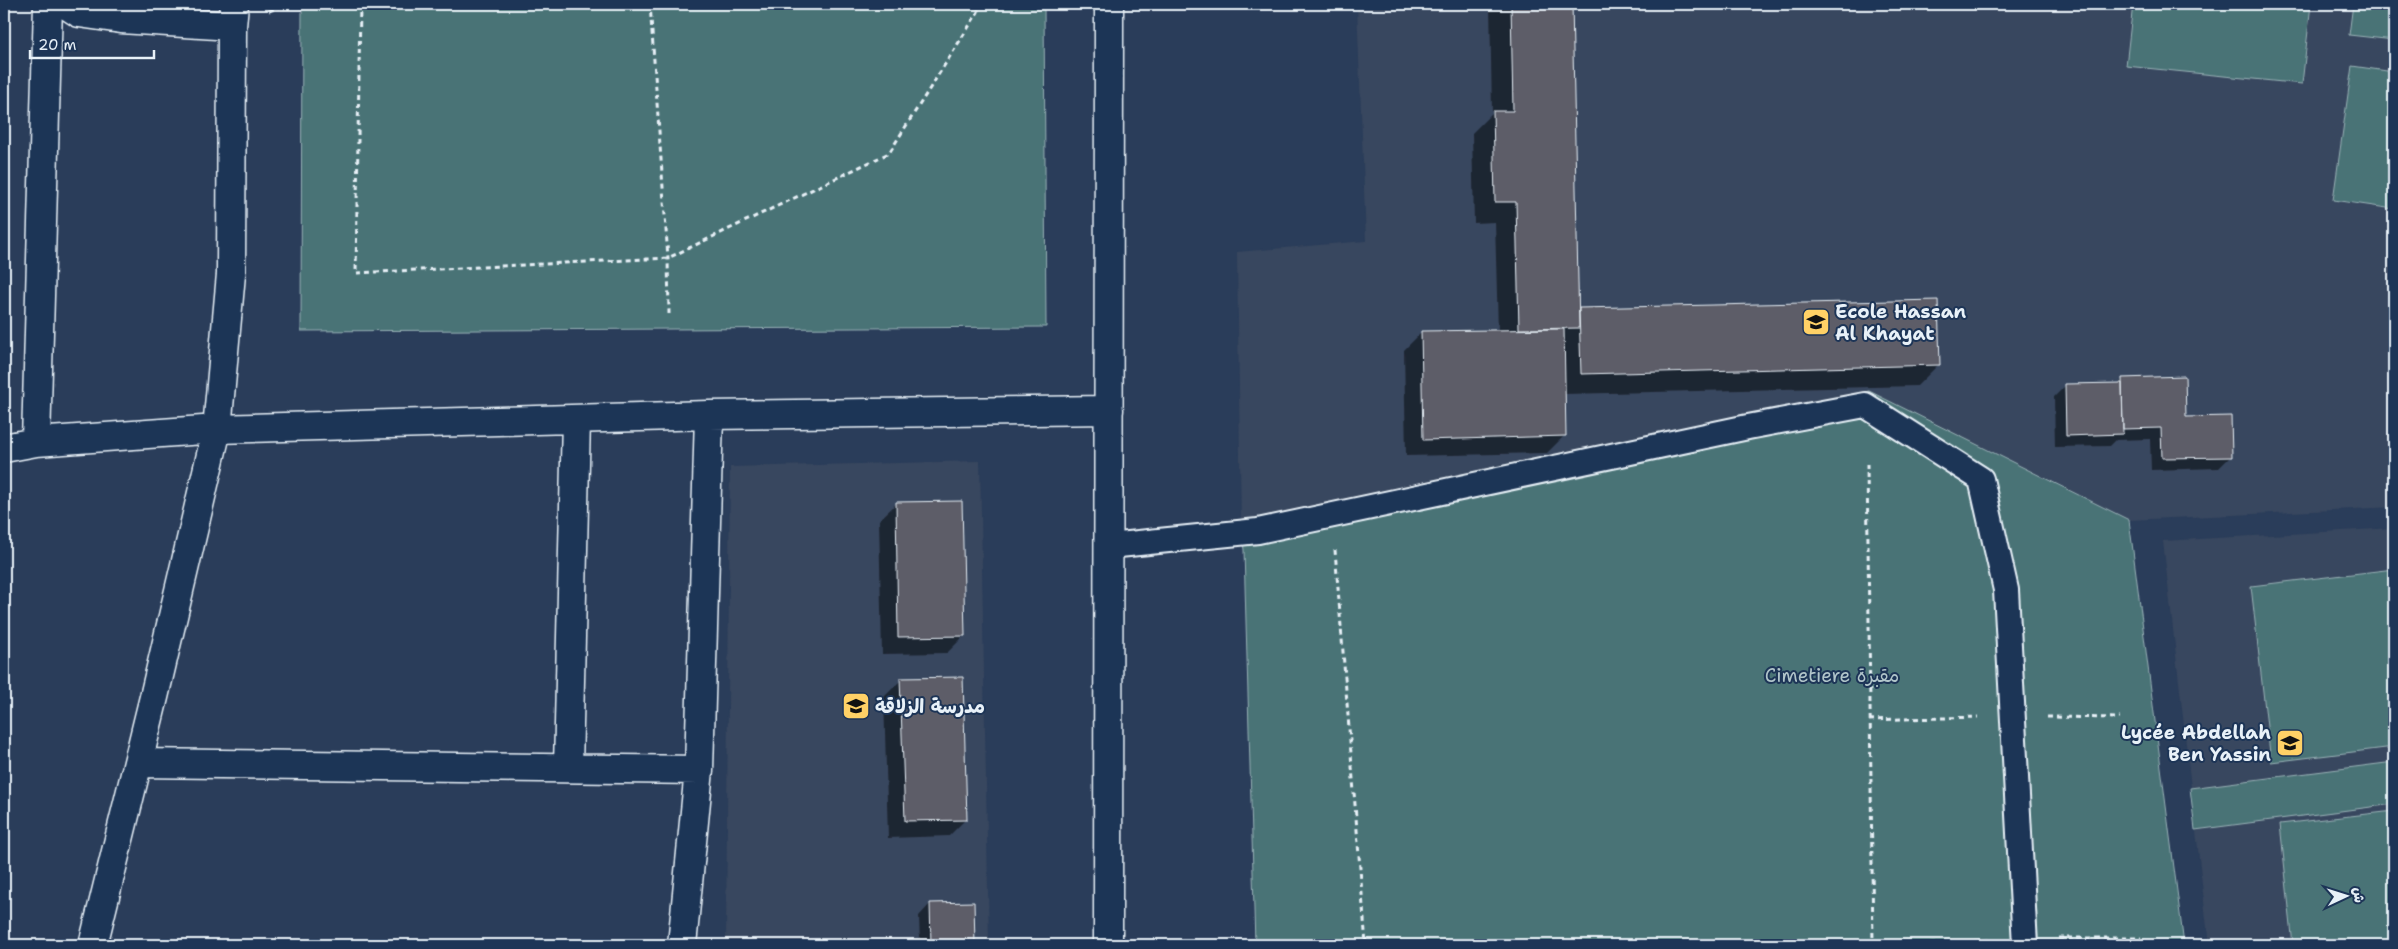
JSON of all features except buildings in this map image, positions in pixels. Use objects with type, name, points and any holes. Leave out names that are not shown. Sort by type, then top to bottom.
[{"type":"street","points":[[36,442],[48,4]]},
{"type":"street","points":[[66,4],[79,13],[121,19],[233,15],[231,274],[217,429],[93,945]]},
{"type":"street","points":[[1108,945],[1109,4]]},
{"type":"street","points":[[4,448],[36,442],[217,429],[709,415],[1109,410]]},
{"type":"street","points":[[682,945],[699,770],[709,415]]},
{"type":"street","points":[[568,768],[576,418]]},
{"type":"street","points":[[138,763],[699,770]]},
{"type":"lane","points":[[1108,546],[1258,531],[1748,427],[1865,405],[1981,479],[2006,590],[2025,945]]},
{"type":"path","points":[[360,4],[356,273],[668,258],[889,153],[978,12],[978,4]]},
{"type":"path","points":[[650,4],[668,258],[669,314]]},
{"type":"path","points":[[1867,464],[1873,945]]},
{"type":"path","points":[[1332,515],[1366,945]]},
{"type":"shaded area","name":"Ecole Hassan Al Khayat","points":[[1357,4],[2394,4],[2394,507],[2129,520],[1868,391],[1241,523],[1237,252],[1366,241]]},
{"type":"shaded area","name":"مدرسة الزلاقة","points":[[980,461],[989,945],[726,945],[730,467]]},
{"type":"shaded area","name":"Lycée Abdellah Ben Yassin","points":[[2394,528],[2394,945],[2209,945],[2163,541]]},
{"type":"green space","points":[[302,4],[1044,4],[1046,327],[301,331]]},
{"type":"green space","points":[[2133,4],[2311,4],[2302,84],[2126,66]]},
{"type":"green space","points":[[2353,4],[2394,4],[2394,40],[2349,35]]},
{"type":"green space","points":[[2352,66],[2394,72],[2394,209],[2333,200]]},
{"type":"green space","name":"Cimetiere مقبرة","points":[[1869,391],[2129,520],[2184,945],[1255,945],[1244,550],[1241,523]]},
{"type":"green space","points":[[2394,569],[2394,747],[2271,762],[2251,586]]},
{"type":"green space","points":[[2394,762],[2394,804],[2195,830],[2190,788]]},
{"type":"green space","points":[[2394,811],[2394,945],[2293,945],[2280,824]]},
{"type":"place","name":"Ecole Hassan Al Khayat","points":[[1816,322]]},
{"type":"place","name":"مدرسة الزلاقة","points":[[856,706]]},
{"type":"place","name":"Lycée Abdellah Ben Yassin","points":[[2290,743]]}]
